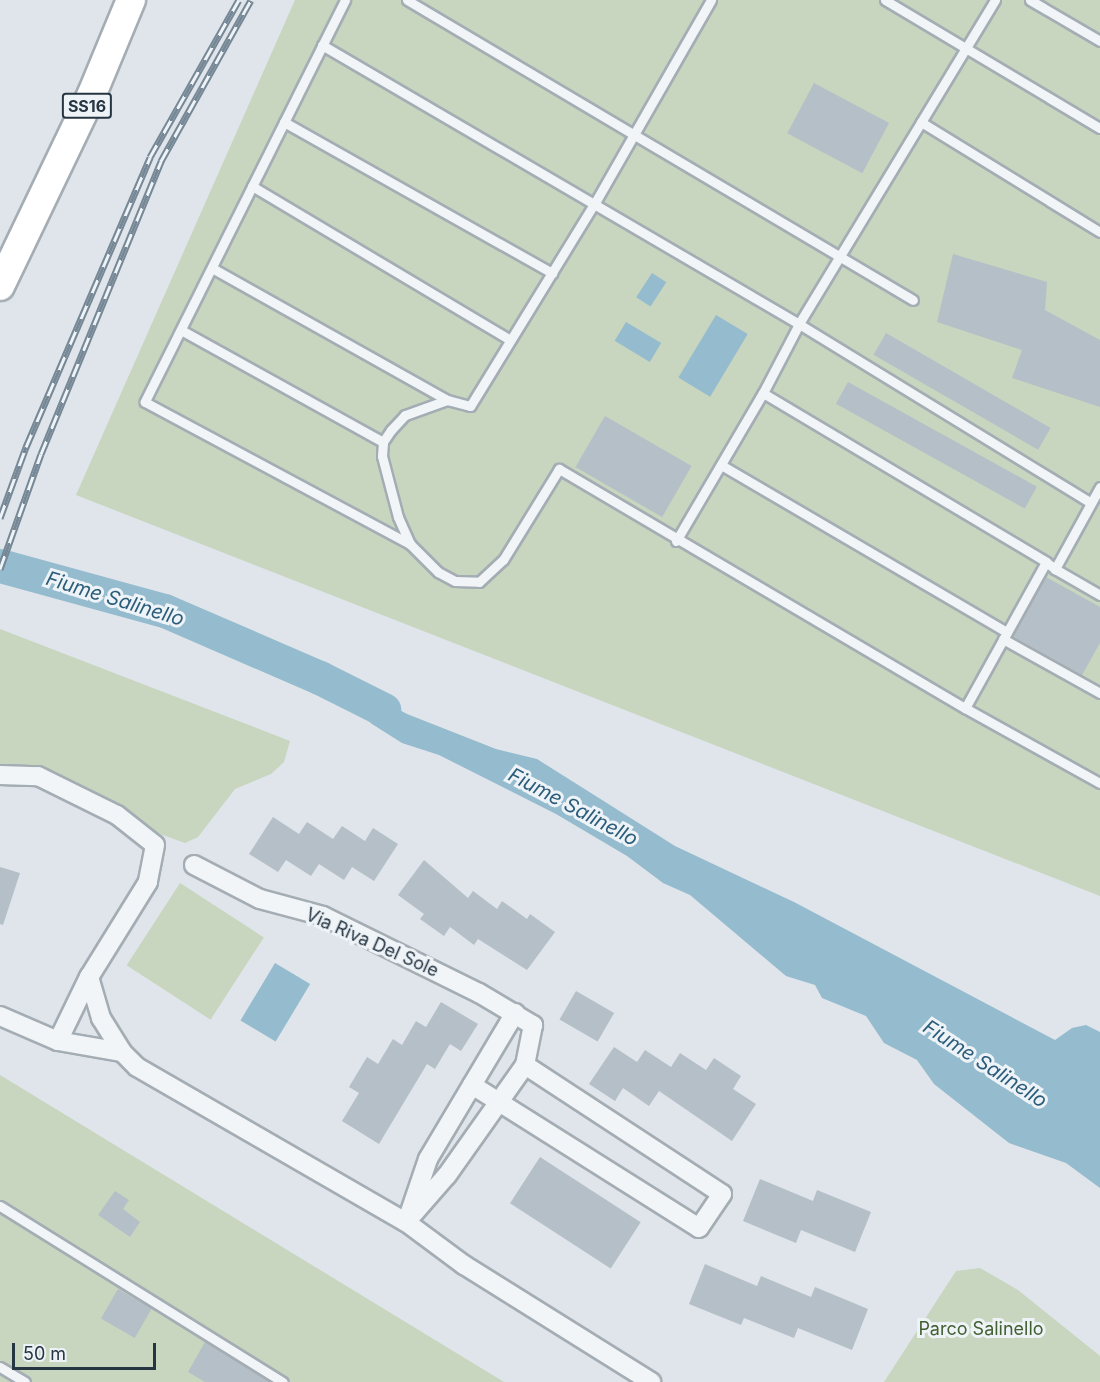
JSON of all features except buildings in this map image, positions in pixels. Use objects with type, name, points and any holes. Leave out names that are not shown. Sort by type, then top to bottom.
[{"type":"main road","name":"SS16","points":[[0,286],[92,94],[130,0]]},
{"type":"main road","name":"SS16","points":[[0,250],[38,209]]},
{"type":"street","points":[[0,775],[38,776],[117,815],[156,845],[148,882],[89,977],[58,1041]]},
{"type":"street","name":"Via Riva Del Sole","points":[[194,865],[261,899],[322,916],[515,1013],[532,1025],[525,1065],[497,1101],[447,1175],[406,1222]]},
{"type":"street","points":[[89,977],[101,1018],[122,1052],[137,1067],[406,1222],[464,1265],[651,1382]]},
{"type":"street","points":[[406,1222],[428,1159],[515,1013]]},
{"type":"street","points":[[0,1016],[58,1041],[122,1052]]},
{"type":"street","points":[[472,1085],[699,1228],[722,1194],[525,1065]]},
{"type":"lane","points":[[345,0],[145,402],[410,544],[438,572],[455,581],[479,582],[503,560],[559,469],[676,541],[1100,783]]},
{"type":"lane","points":[[407,0],[914,300]]},
{"type":"lane","points":[[212,268],[447,400],[470,406],[594,204],[711,0]]},
{"type":"lane","points":[[885,0],[1100,128]]},
{"type":"lane","points":[[676,541],[763,393],[799,324],[995,0]]},
{"type":"lane","points":[[1030,0],[1100,41]]},
{"type":"lane","points":[[322,45],[1097,496],[1055,569]]},
{"type":"lane","points":[[284,122],[552,273]]},
{"type":"lane","points":[[921,122],[1100,232]]},
{"type":"lane","points":[[252,186],[510,340]]},
{"type":"lane","points":[[181,330],[383,442]]},
{"type":"lane","points":[[763,393],[1100,595]]},
{"type":"lane","points":[[410,544],[387,482],[383,442],[405,415],[447,400]]},
{"type":"lane","points":[[721,465],[1100,693]]},
{"type":"lane","points":[[965,708],[1046,562]]},
{"type":"lane","points":[[0,1206],[283,1382]]},
{"type":"lane","points":[[0,1367],[25,1382]]},
{"type":"green space","points":[[295,0],[1100,0],[1100,896],[76,495]]},
{"type":"green space","points":[[0,629],[290,741],[284,762],[271,774],[235,789],[198,837],[185,843],[160,834],[75,784],[39,770],[0,764]]},
{"type":"green space","points":[[180,883],[264,937],[210,1020],[127,965]]},
{"type":"green space","points":[[0,1075],[504,1382],[0,1382]]},
{"type":"green space","name":"Parco Salinello","points":[[980,1268],[1018,1290],[1100,1356],[1100,1382],[884,1382],[956,1271]]},
{"type":"water","points":[[652,273],[666,282],[650,307],[636,297]]},
{"type":"water","points":[[716,315],[748,334],[710,397],[678,378]]},
{"type":"water","points":[[626,322],[661,343],[650,362],[615,341]]},
{"type":"water","points":[[343,680],[407,714],[496,749],[537,759],[675,846],[794,902],[1055,1040],[1072,1028],[1086,1025],[1100,1032],[1100,1188],[1066,1163],[1009,1143],[934,1084],[917,1060],[884,1043],[866,1016],[822,998],[815,985],[786,976],[690,895],[663,883],[627,856],[556,814],[439,755],[402,743],[372,724],[340,696]]},
{"type":"water","points":[[275,963],[310,984],[276,1042],[240,1020]]},
{"type":"waterway","name":"Fiume Salinello","points":[[0,566],[165,611],[320,678],[384,710]]},
{"type":"railway","points":[[0,518],[26,447],[150,157],[239,0]]},
{"type":"railway","points":[[0,569],[41,454],[161,161],[251,0]]}]
